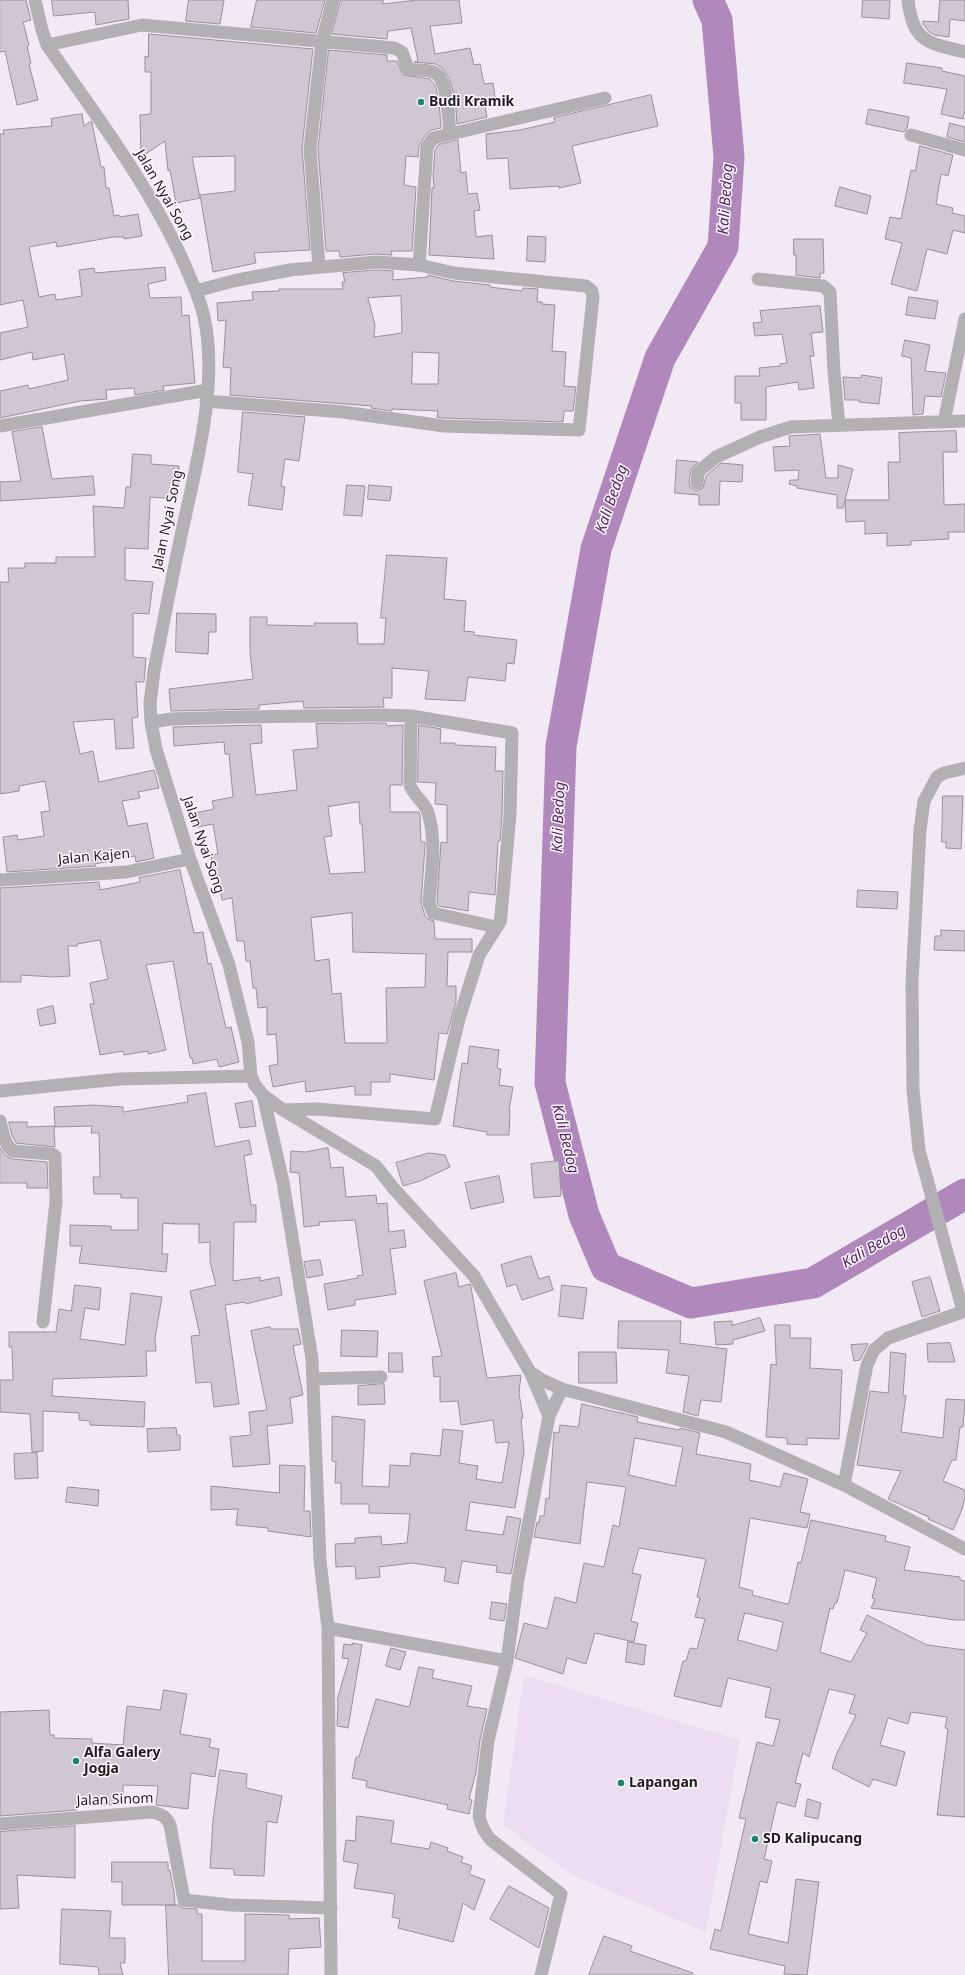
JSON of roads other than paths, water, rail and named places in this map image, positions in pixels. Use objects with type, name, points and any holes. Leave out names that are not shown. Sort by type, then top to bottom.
[{"type":"street","name":"Jalan Nyai Song","points":[[35,0],[47,45],[151,199],[178,249],[196,291],[204,316],[209,359],[207,396],[196,469],[154,671],[150,703],[151,722],[162,772],[190,859],[229,965],[248,1042],[251,1076]]},
{"type":"street","points":[[319,267],[310,149],[322,42],[333,0]]},
{"type":"street","points":[[908,0],[911,24],[922,38],[965,52]]},
{"type":"street","points":[[47,45],[142,25],[394,48],[402,52],[408,69],[436,73],[444,84],[450,133]]},
{"type":"street","points":[[418,265],[427,147],[433,138],[605,98]]},
{"type":"street","points":[[911,135],[965,150]]},
{"type":"street","points":[[0,426],[207,396],[343,412],[444,426],[579,430],[594,297],[589,288],[454,272],[418,265],[376,262],[290,270],[233,281],[196,291]]},
{"type":"street","points":[[758,279],[823,286],[830,292],[834,372],[839,425]]},
{"type":"street","points":[[944,422],[965,318]]},
{"type":"street","points":[[697,483],[698,472],[709,462],[760,437],[791,427],[965,421]]},
{"type":"street","points":[[151,722],[240,717],[384,715],[411,716],[512,733],[510,814],[501,915],[496,927],[479,955],[459,1019],[435,1119],[317,1109],[283,1110]]},
{"type":"street","points":[[411,716],[410,785],[414,795],[426,807],[431,823],[432,848],[430,908],[433,913],[496,927]]},
{"type":"street","points":[[844,1485],[867,1365],[874,1350],[888,1338],[964,1311],[919,1150],[913,1090],[912,982],[920,830],[924,801],[937,777],[944,772],[965,768]]},
{"type":"street","name":"Jalan Kajen","points":[[0,880],[126,872],[190,859]]},
{"type":"street","points":[[0,1091],[119,1079],[251,1076],[255,1085],[263,1095],[283,1110],[376,1166],[394,1189],[474,1276],[530,1372],[549,1416]]},
{"type":"street","points":[[263,1095],[284,1190],[306,1315],[313,1379],[320,1561],[328,1628],[333,1705],[331,1975]]},
{"type":"street","points":[[0,1121],[8,1148],[13,1151],[52,1154],[55,1156],[56,1202],[43,1322]]},
{"type":"street","points":[[530,1372],[562,1390],[726,1432],[844,1485],[965,1549]]},
{"type":"street","points":[[313,1379],[381,1377]]},
{"type":"street","points":[[541,1975],[561,1894],[491,1840],[484,1832],[480,1820],[488,1741],[507,1662],[518,1580],[549,1416],[562,1390]]},
{"type":"street","points":[[328,1628],[507,1662]]},
{"type":"street","name":"Jalan Sinom","points":[[0,1824],[152,1812],[160,1814],[167,1818],[170,1825],[184,1900],[230,1904],[331,1908]]},
{"type":"waterway","name":"Kali Bedog","points":[[708,0],[717,20],[729,157],[723,247],[660,358],[596,549],[561,746],[550,1083],[584,1215],[606,1267],[691,1303],[813,1283],[965,1194]]},
{"type":"place","name":"Budi Kramik","points":[[421,102]]},
{"type":"place","name":"Alfa Galery Jogja","points":[[76,1761]]},
{"type":"place","name":"Lapangan","points":[[621,1783]]},
{"type":"place","name":"SD Kalipucang","points":[[755,1839]]}]
